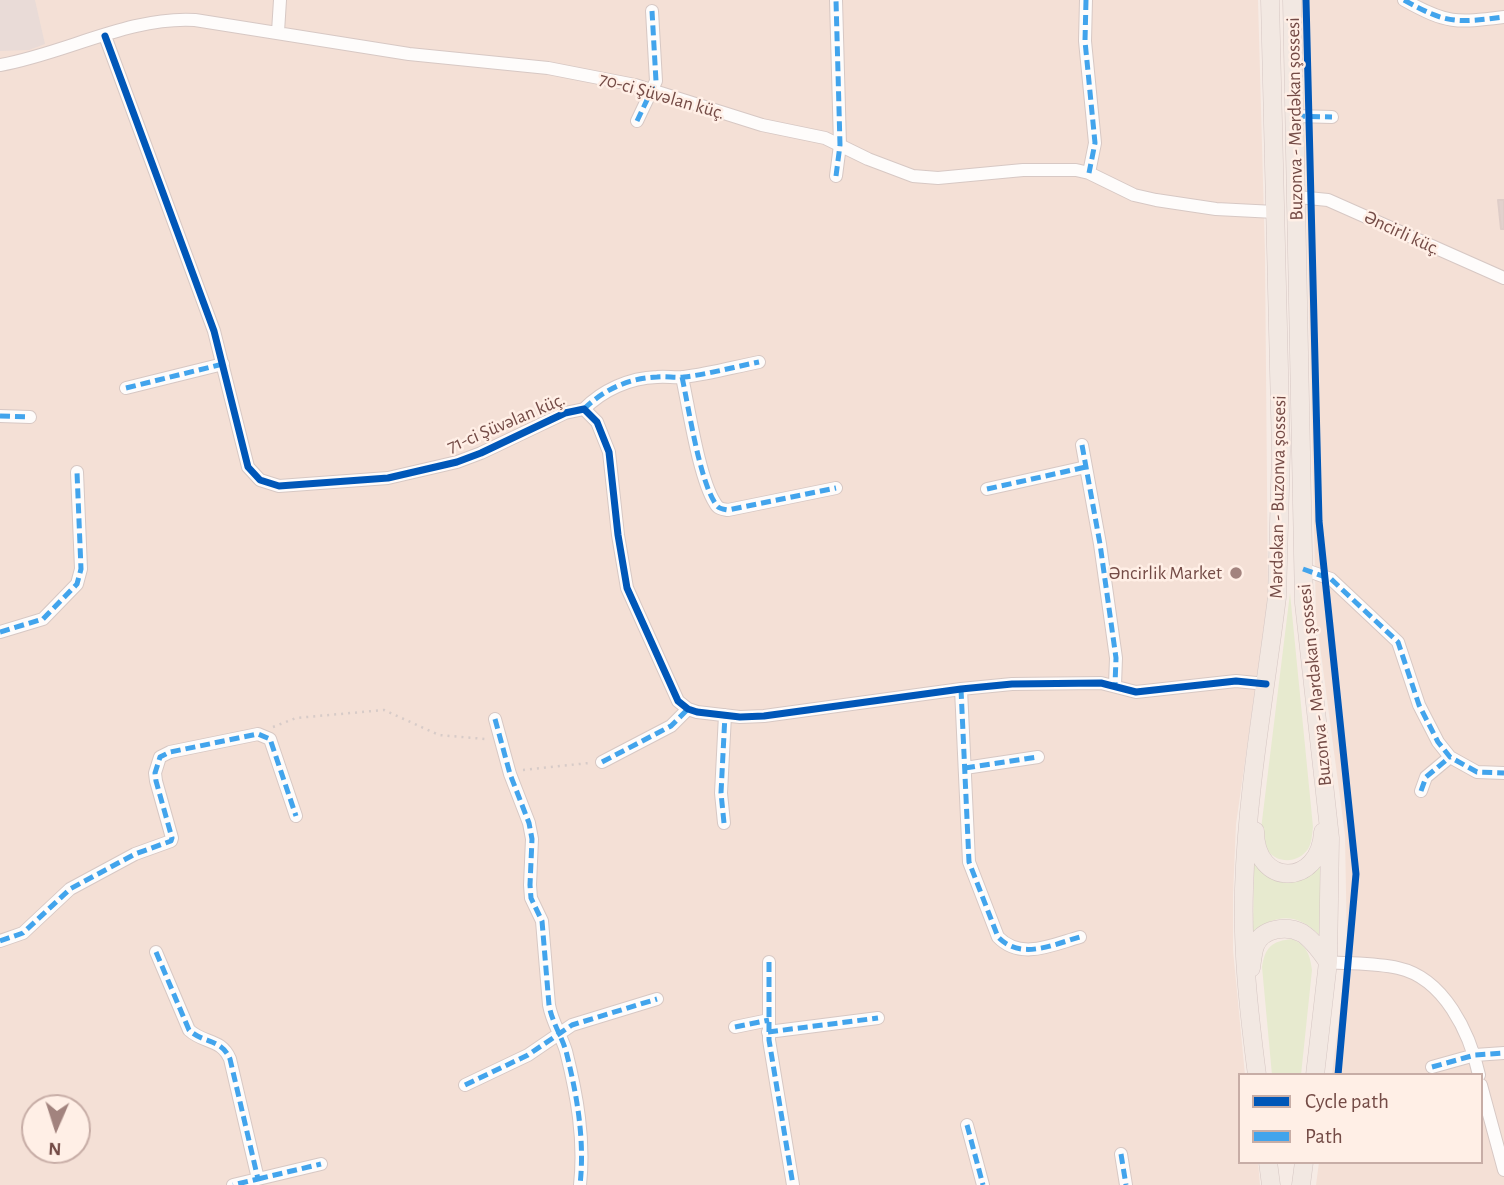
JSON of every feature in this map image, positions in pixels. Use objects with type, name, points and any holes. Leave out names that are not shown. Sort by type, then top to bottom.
[{"type":"main road","name":"Mərdəkan - Buzonva şossesi","points":[[1257,1073],[1244,947],[1244,888],[1280,560],[1281,451],[1270,0]]},
{"type":"main road","name":"Buzonva - Mərdəkan şossesi","points":[[1292,0],[1298,197],[1303,569],[1307,644],[1325,776],[1330,838],[1328,962],[1315,1073]]},
{"type":"main road","points":[[1255,771],[1255,843],[1260,859],[1278,872],[1306,869],[1317,858],[1322,844],[1325,776]]},
{"type":"main road","points":[[1248,1001],[1255,945],[1272,930],[1287,928],[1302,933],[1313,942],[1328,962]]},
{"type":"main road","points":[[1268,1164],[1271,1185]]},
{"type":"main road","points":[[1301,1185],[1304,1164]]},
{"type":"street","points":[[278,32],[280,0]]},
{"type":"street","points":[[836,0],[840,145],[836,176]]},
{"type":"street","points":[[1086,0],[1085,41],[1095,143],[1089,173]]},
{"type":"street","points":[[1404,0],[1429,14],[1450,21],[1504,17]]},
{"type":"street","points":[[637,121],[653,90],[657,69],[652,10]]},
{"type":"street","name":"70-ci Şüvəlan küç.","points":[[0,65],[153,22],[177,19],[278,32],[409,54],[548,68],[653,90],[762,125],[825,138],[868,159],[924,177],[1059,169],[1089,173],[1134,195],[1156,200],[1216,209],[1275,212]]},
{"type":"street","name":"71-ci Şüvəlan küç.","points":[[104,36],[202,295],[223,365],[248,467],[260,481],[279,486],[351,482],[423,471],[481,453],[565,413],[584,409],[597,422],[609,452],[627,588],[673,693],[688,709]]},
{"type":"street","points":[[1296,116],[1332,117]]},
{"type":"street","name":"Əncirli küç.","points":[[1298,197],[1328,200],[1504,278]]},
{"type":"street","points":[[584,409],[595,398],[613,387],[654,377],[682,377],[759,362]]},
{"type":"street","points":[[126,388],[223,365]]},
{"type":"street","points":[[682,377],[706,483],[715,506],[728,510],[836,488]]},
{"type":"street","points":[[0,416],[30,417]]},
{"type":"street","points":[[1082,445],[1100,544],[1116,658],[1115,685]]},
{"type":"street","points":[[986,489],[1086,467]]},
{"type":"street","points":[[0,632],[43,619],[77,584],[81,569],[76,472]]},
{"type":"street","points":[[1303,569],[1331,579],[1398,642],[1416,697],[1438,742],[1450,758],[1477,772],[1504,773]]},
{"type":"street","points":[[602,761],[671,726],[688,709],[708,714],[764,716],[961,689],[1038,684],[1101,682],[1136,692],[1236,681],[1266,684]]},
{"type":"street","points":[[961,689],[969,862],[998,937],[1003,943],[1024,950],[1034,950],[1080,937]]},
{"type":"street","points":[[724,823],[720,793],[725,715]]},
{"type":"street","points":[[495,719],[509,774],[529,823],[532,839],[531,898],[542,921],[551,1018],[566,1052],[583,1144],[580,1185]]},
{"type":"street","points":[[0,941],[23,933],[70,889],[135,854],[171,841],[155,772],[160,757],[170,752],[263,735],[270,739],[296,816]]},
{"type":"street","points":[[965,768],[1038,757]]},
{"type":"street","points":[[1421,791],[1426,778],[1450,758]]},
{"type":"street","points":[[156,952],[189,1030],[226,1049],[258,1179]]},
{"type":"street","points":[[769,962],[769,1026],[793,1185]]},
{"type":"street","points":[[1328,962],[1397,968],[1423,979],[1445,1000],[1464,1030],[1475,1055],[1479,1073]]},
{"type":"street","points":[[465,1085],[528,1055],[572,1025],[657,999]]},
{"type":"street","points":[[735,1027],[878,1018]]},
{"type":"street","points":[[1432,1067],[1475,1055],[1504,1053]]},
{"type":"street","points":[[1483,1092],[1504,1170]]},
{"type":"street","points":[[967,1125],[983,1185]]},
{"type":"street","points":[[1121,1154],[1126,1185]]},
{"type":"street","points":[[233,1185],[321,1164]]},
{"type":"path","points":[[263,735],[279,723],[296,718],[384,710],[439,735],[486,739],[499,736]]},
{"type":"path","points":[[509,774],[602,761]]},
{"type":"shaded area","points":[[0,0],[1258,0],[1265,254],[1268,600],[1236,824],[1233,950],[1245,1073],[1238,1073],[1238,1164],[1258,1164],[1260,1185],[0,1185]]},
{"type":"shaded area","points":[[0,0],[35,0],[45,44],[29,50],[0,51]]},
{"type":"shaded area","points":[[1302,0],[1504,0],[1504,1185],[1316,1185],[1319,1164],[1483,1164],[1483,1073],[1332,1073],[1347,950],[1345,835],[1316,616]]},
{"type":"green space","points":[[1290,593],[1313,827],[1311,841],[1304,854],[1283,860],[1268,851],[1261,829]]},
{"type":"green space","points":[[1254,862],[1272,877],[1288,881],[1303,877],[1322,864],[1320,936],[1304,923],[1287,918],[1270,921],[1253,932]]},
{"type":"green space","points":[[1292,939],[1301,944],[1307,951],[1312,970],[1301,1073],[1272,1073],[1262,967],[1265,954],[1279,941]]},
{"type":"building","points":[[1498,200],[1504,200],[1504,229],[1501,229]]},
{"type":"marked path","points":[[836,0],[840,145],[836,176]]},
{"type":"marked path","points":[[1086,0],[1085,41],[1095,143],[1089,173]]},
{"type":"marked path","points":[[1404,0],[1431,14],[1452,20],[1504,17]]},
{"type":"marked path","points":[[637,121],[656,81],[652,11]]},
{"type":"marked path","points":[[1295,116],[1332,117]]},
{"type":"marked path","points":[[584,409],[599,396],[636,380],[693,376],[759,362]]},
{"type":"marked path","points":[[126,388],[223,364]]},
{"type":"marked path","points":[[682,377],[704,477],[719,508],[728,510],[836,488]]},
{"type":"marked path","points":[[0,416],[30,417]]},
{"type":"marked path","points":[[1082,445],[1100,544],[1116,658],[1115,685]]},
{"type":"marked path","points":[[987,489],[1086,467]]},
{"type":"marked path","points":[[0,632],[43,619],[77,584],[81,569],[77,472]]},
{"type":"marked path","points":[[1303,569],[1331,579],[1398,642],[1419,705],[1438,742],[1450,757],[1477,772],[1504,773]]},
{"type":"marked path","points":[[961,689],[969,862],[998,937],[1007,944],[1027,949],[1038,949],[1080,937]]},
{"type":"marked path","points":[[602,762],[671,726],[688,709]]},
{"type":"marked path","points":[[724,823],[721,793],[725,715]]},
{"type":"marked path","points":[[495,719],[532,839],[531,898],[542,921],[550,1011],[566,1051],[577,1101],[581,1134],[580,1185]]},
{"type":"marked path","points":[[0,941],[23,933],[70,889],[135,854],[171,841],[155,773],[160,757],[170,752],[258,734],[270,739],[296,816]]},
{"type":"marked path","points":[[965,768],[1038,757]]},
{"type":"marked path","points":[[1421,791],[1426,777],[1450,757]]},
{"type":"marked path","points":[[156,952],[189,1030],[217,1044],[230,1059],[258,1179],[233,1185]]},
{"type":"marked path","points":[[769,962],[769,1040],[793,1185]]},
{"type":"marked path","points":[[465,1085],[528,1055],[572,1025],[657,999]]},
{"type":"marked path","points":[[768,1032],[878,1018]]},
{"type":"marked path","points":[[735,1027],[769,1020]]},
{"type":"marked path","points":[[1432,1067],[1475,1055],[1504,1053]]},
{"type":"marked path","points":[[967,1125],[983,1185]]},
{"type":"marked path","points":[[1121,1154],[1126,1185]]},
{"type":"marked path","points":[[258,1179],[321,1164]]},
{"type":"cycle path","points":[[1306,0],[1319,521],[1356,874],[1338,1073]]},
{"type":"cycle path","points":[[105,36],[214,331],[248,467],[260,480],[279,486],[388,478],[457,462],[565,413],[584,409],[597,422],[609,452],[627,588],[678,701],[697,712],[740,717],[764,716],[1012,684],[1101,683],[1136,692],[1236,681],[1266,684]]},
{"type":"place","name":"Əncirlik Market","points":[[1236,573]]}]
